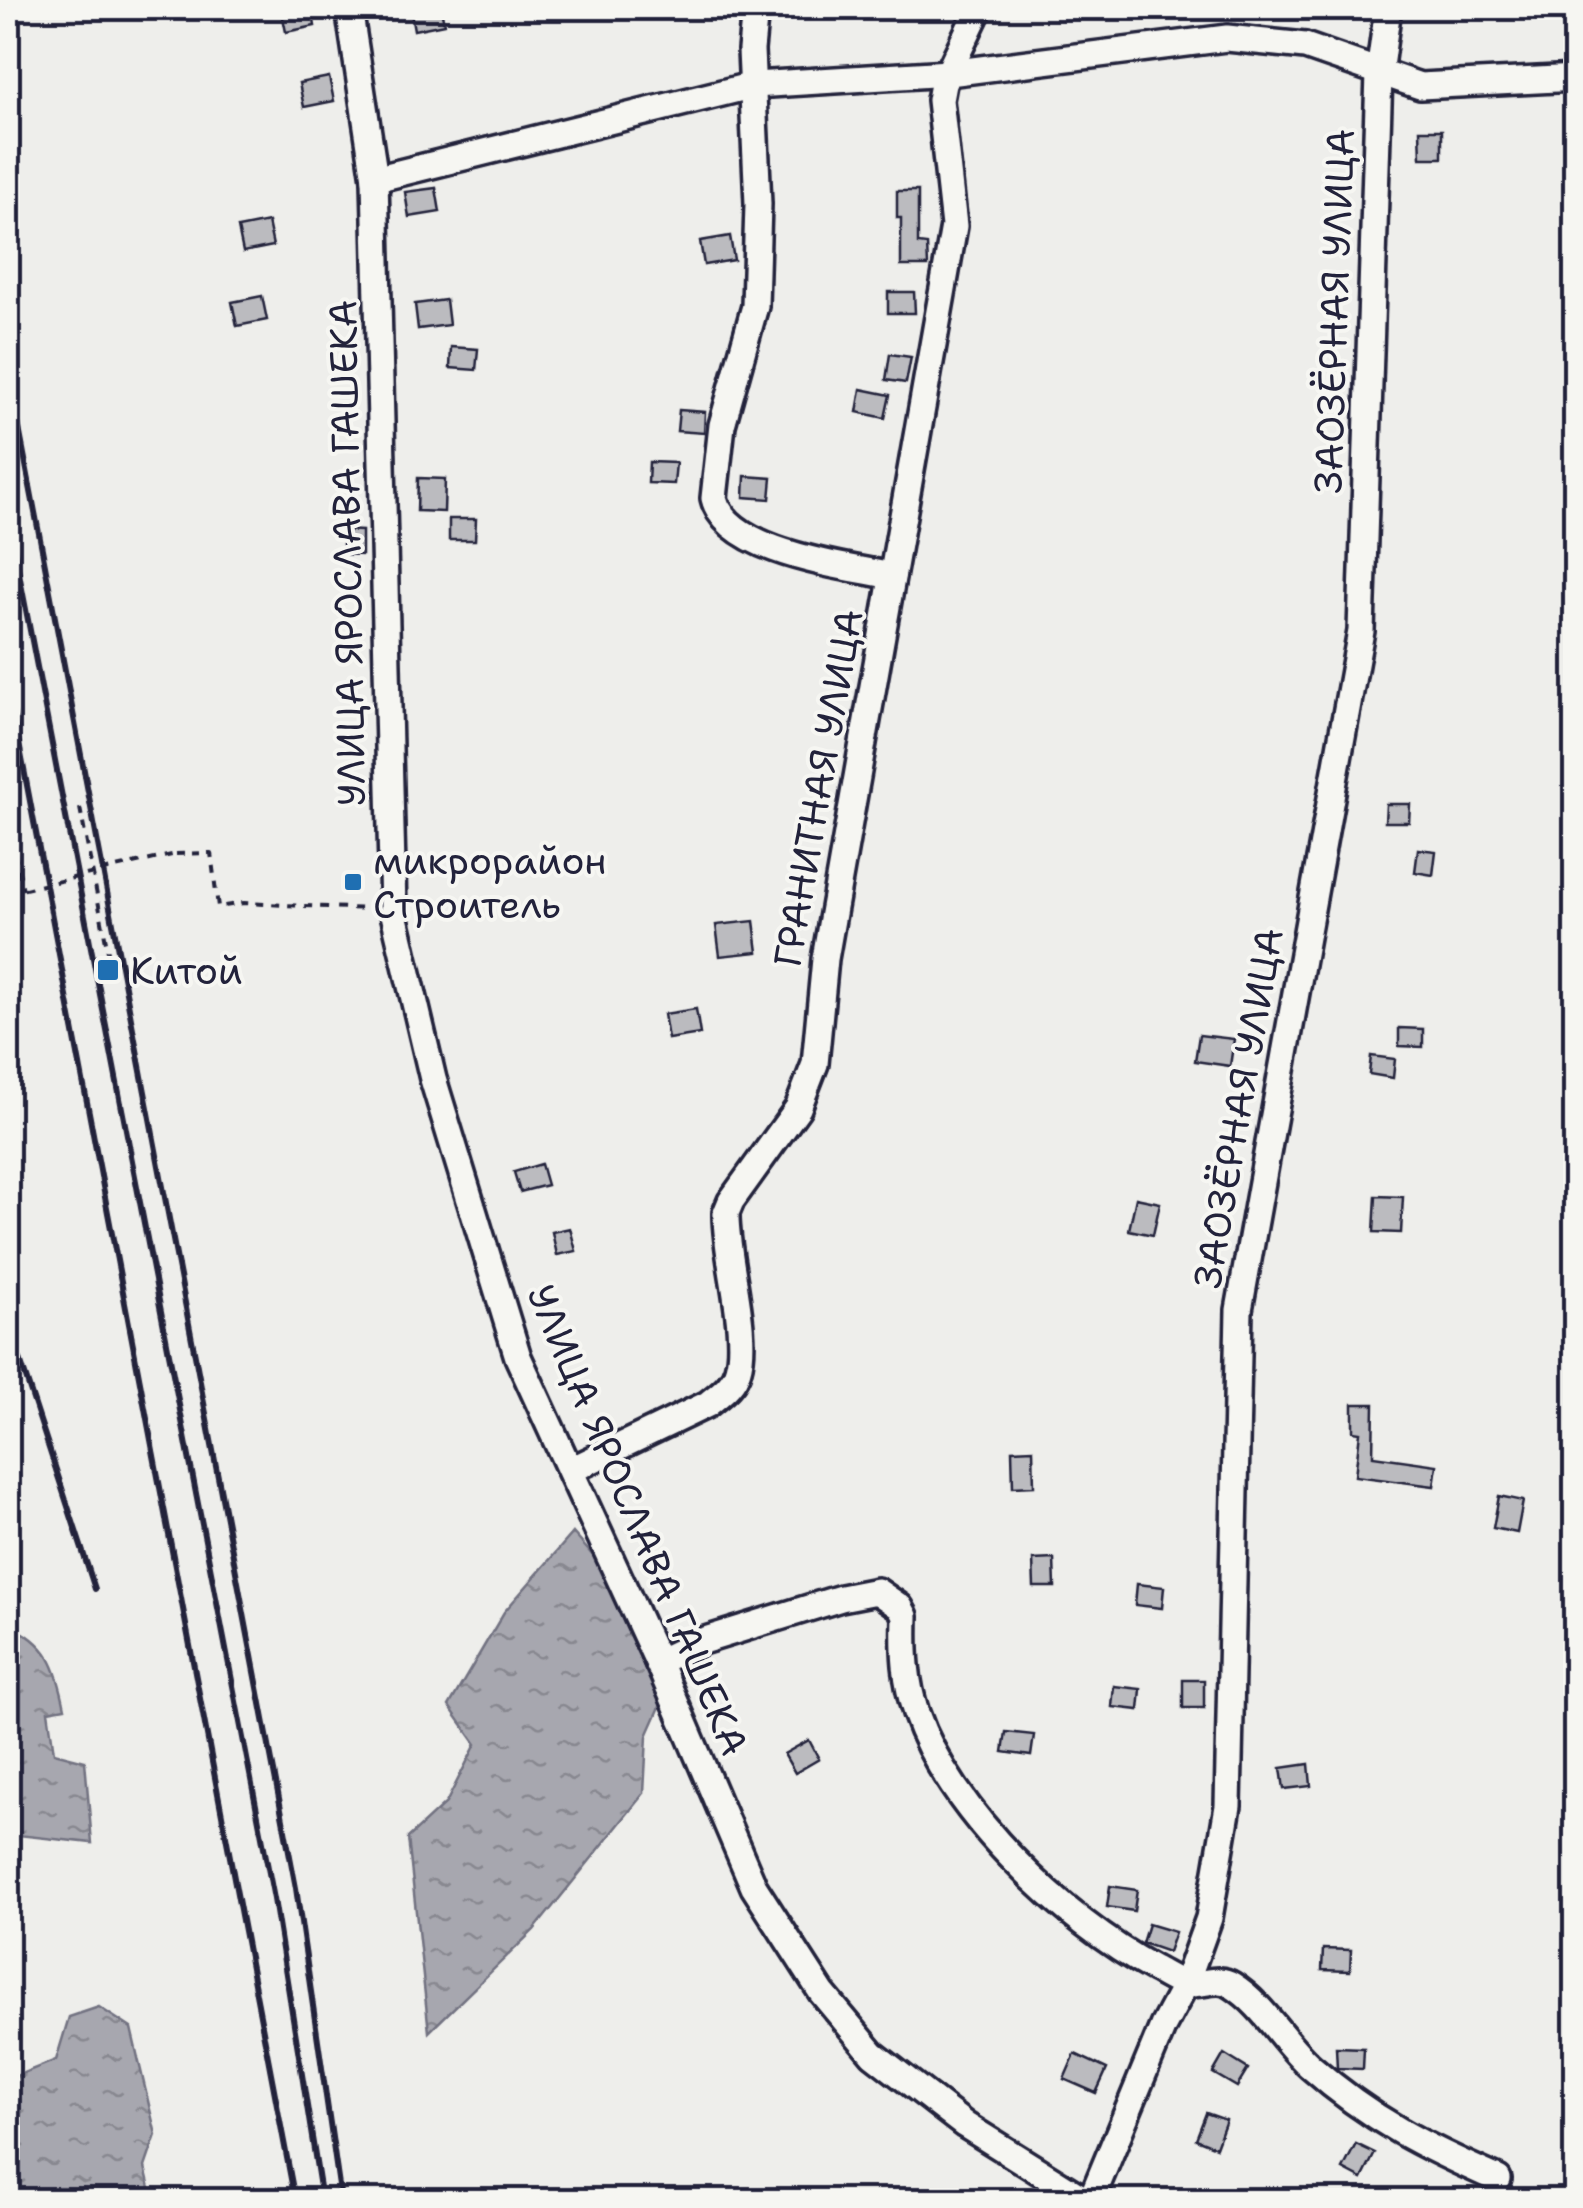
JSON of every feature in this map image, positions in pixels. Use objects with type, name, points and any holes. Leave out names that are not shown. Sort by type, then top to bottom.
[{"type":"street","name":"УЛИЦА ЯРОСЛАВА ГАШЕКА","points":[[349,8],[375,180],[393,910],[433,1079],[518,1357],[658,1662],[754,1886],[822,1992],[873,2054],[965,2126],[1088,2200]]},
{"type":"street","points":[[755,8],[751,50],[758,222],[756,290],[722,425],[714,498],[725,521],[759,542],[794,555],[892,576]]},
{"type":"street","name":"ГРАНИТНАЯ УЛИЦА","points":[[571,1470],[708,1404],[724,1391],[738,1369],[741,1346],[726,1213],[798,1108],[814,1064],[825,959],[954,226],[940,100],[979,8]]},
{"type":"street","name":"ЗАОЗЁРНАЯ УЛИЦА","points":[[1088,2200],[1162,2026],[1185,1985],[1210,1918],[1228,1806],[1239,1310],[1361,631],[1379,74],[1388,8]]},
{"type":"street","points":[[375,180],[754,85],[949,73],[1228,38],[1305,46],[1420,86],[1576,78]]},
{"type":"street","points":[[658,1662],[702,1642],[841,1598],[877,1591],[890,1598],[905,1616],[904,1664],[916,1713],[936,1757],[998,1842],[1050,1896],[1118,1949],[1185,1985],[1213,1980],[1231,1984],[1307,2063],[1356,2106],[1414,2142],[1498,2179]]},
{"type":"path","points":[[80,808],[108,952]]},
{"type":"path","points":[[8,822],[23,890]]},
{"type":"path","points":[[8,893],[176,854],[211,853],[218,907],[244,903],[393,910]]},
{"type":"water","points":[[573,1533],[609,1574],[663,1700],[647,1736],[644,1793],[534,1930],[429,2032],[408,1838],[446,1803],[476,1744],[449,1706],[504,1612]]},
{"type":"water","points":[[8,1625],[42,1648],[54,1669],[65,1708],[48,1711],[54,1753],[85,1761],[92,1843],[8,1834]]},
{"type":"water","points":[[99,2007],[131,2028],[156,2135],[145,2167],[153,2200],[8,2200],[8,2079],[56,2060],[69,2017]]},
{"type":"building","points":[[281,8],[312,8],[315,26],[286,32]]},
{"type":"building","points":[[410,8],[441,8],[444,24],[414,30]]},
{"type":"building","points":[[329,77],[334,101],[304,107],[299,83]]},
{"type":"building","points":[[1420,130],[1442,130],[1442,158],[1421,158]]},
{"type":"building","points":[[436,188],[440,212],[409,217],[405,192]]},
{"type":"building","points":[[897,191],[918,191],[918,244],[927,245],[928,266],[901,266]]},
{"type":"building","points":[[268,222],[273,246],[243,252],[238,228]]},
{"type":"building","points":[[730,236],[734,260],[704,265],[700,241]]},
{"type":"building","points":[[888,292],[914,292],[915,313],[888,313]]},
{"type":"building","points":[[262,296],[267,320],[237,326],[232,302]]},
{"type":"building","points":[[446,300],[449,325],[418,329],[415,304]]},
{"type":"building","points":[[451,347],[478,349],[476,370],[450,368]]},
{"type":"building","points":[[890,354],[911,357],[906,383],[886,380]]},
{"type":"building","points":[[861,389],[890,395],[885,418],[857,412]]},
{"type":"building","points":[[679,410],[705,412],[704,433],[677,431]]},
{"type":"building","points":[[649,462],[676,463],[674,484],[648,483]]},
{"type":"building","points":[[745,476],[772,478],[770,499],[744,497]]},
{"type":"building","points":[[418,478],[445,479],[444,512],[417,511]]},
{"type":"building","points":[[449,519],[476,519],[475,540],[449,540]]},
{"type":"building","points":[[343,530],[362,531],[362,555],[343,554]]},
{"type":"building","points":[[1386,804],[1410,804],[1409,822],[1385,822]]},
{"type":"building","points":[[1418,849],[1436,851],[1433,875],[1415,872]]},
{"type":"building","points":[[754,921],[758,952],[720,956],[716,925]]},
{"type":"building","points":[[696,1009],[700,1034],[668,1039],[664,1014]]},
{"type":"building","points":[[1399,1028],[1423,1029],[1423,1047],[1399,1046]]},
{"type":"building","points":[[1199,1035],[1234,1039],[1230,1066],[1195,1061]]},
{"type":"building","points":[[1371,1056],[1395,1059],[1393,1078],[1369,1074]]},
{"type":"building","points":[[541,1164],[547,1185],[520,1192],[514,1172]]},
{"type":"building","points":[[1376,1196],[1403,1197],[1401,1233],[1374,1232]]},
{"type":"building","points":[[1136,1198],[1160,1203],[1153,1235],[1129,1230]]},
{"type":"building","points":[[570,1228],[576,1251],[557,1255],[552,1232]]},
{"type":"building","points":[[1353,1404],[1374,1404],[1373,1456],[1437,1465],[1434,1486],[1355,1476],[1360,1432],[1353,1431]]},
{"type":"building","points":[[1033,1449],[1034,1486],[1013,1487],[1012,1450]]},
{"type":"building","points":[[1499,1496],[1523,1501],[1517,1533],[1493,1528]]},
{"type":"building","points":[[1054,1559],[1055,1587],[1034,1587],[1033,1560]]},
{"type":"building","points":[[1137,1584],[1164,1587],[1162,1608],[1135,1605]]},
{"type":"building","points":[[1183,1680],[1204,1680],[1204,1708],[1183,1708]]},
{"type":"building","points":[[1114,1686],[1141,1689],[1139,1710],[1112,1707]]},
{"type":"building","points":[[1006,1732],[1034,1735],[1031,1756],[1003,1752]]},
{"type":"building","points":[[809,1740],[819,1759],[795,1773],[784,1754]]},
{"type":"building","points":[[1309,1764],[1311,1786],[1284,1789],[1281,1768]]},
{"type":"building","points":[[1110,1886],[1137,1890],[1134,1911],[1107,1907]]},
{"type":"building","points":[[1148,1924],[1175,1932],[1168,1952],[1142,1943]]},
{"type":"building","points":[[1323,1949],[1351,1950],[1350,1971],[1322,1970]]},
{"type":"building","points":[[1336,2047],[1364,2048],[1363,2069],[1337,2068]]},
{"type":"building","points":[[1075,2054],[1107,2069],[1096,2093],[1064,2079]]},
{"type":"building","points":[[1224,2054],[1248,2069],[1237,2087],[1213,2073]]},
{"type":"building","points":[[1206,2113],[1226,2120],[1216,2147],[1196,2139]]},
{"type":"building","points":[[1356,2144],[1375,2153],[1362,2179],[1343,2169]]},
{"type":"railway","points":[[8,370],[296,1888],[341,2200]]},
{"type":"railway","points":[[8,516],[274,1899],[322,2200]]},
{"type":"railway","points":[[8,685],[295,2200]]},
{"type":"railway","points":[[8,1323],[95,1589]]},
{"type":"place","name":"микрорайон Строитель","points":[[353,882]]},
{"type":"place","name":"Китой","points":[[108,970]]}]
